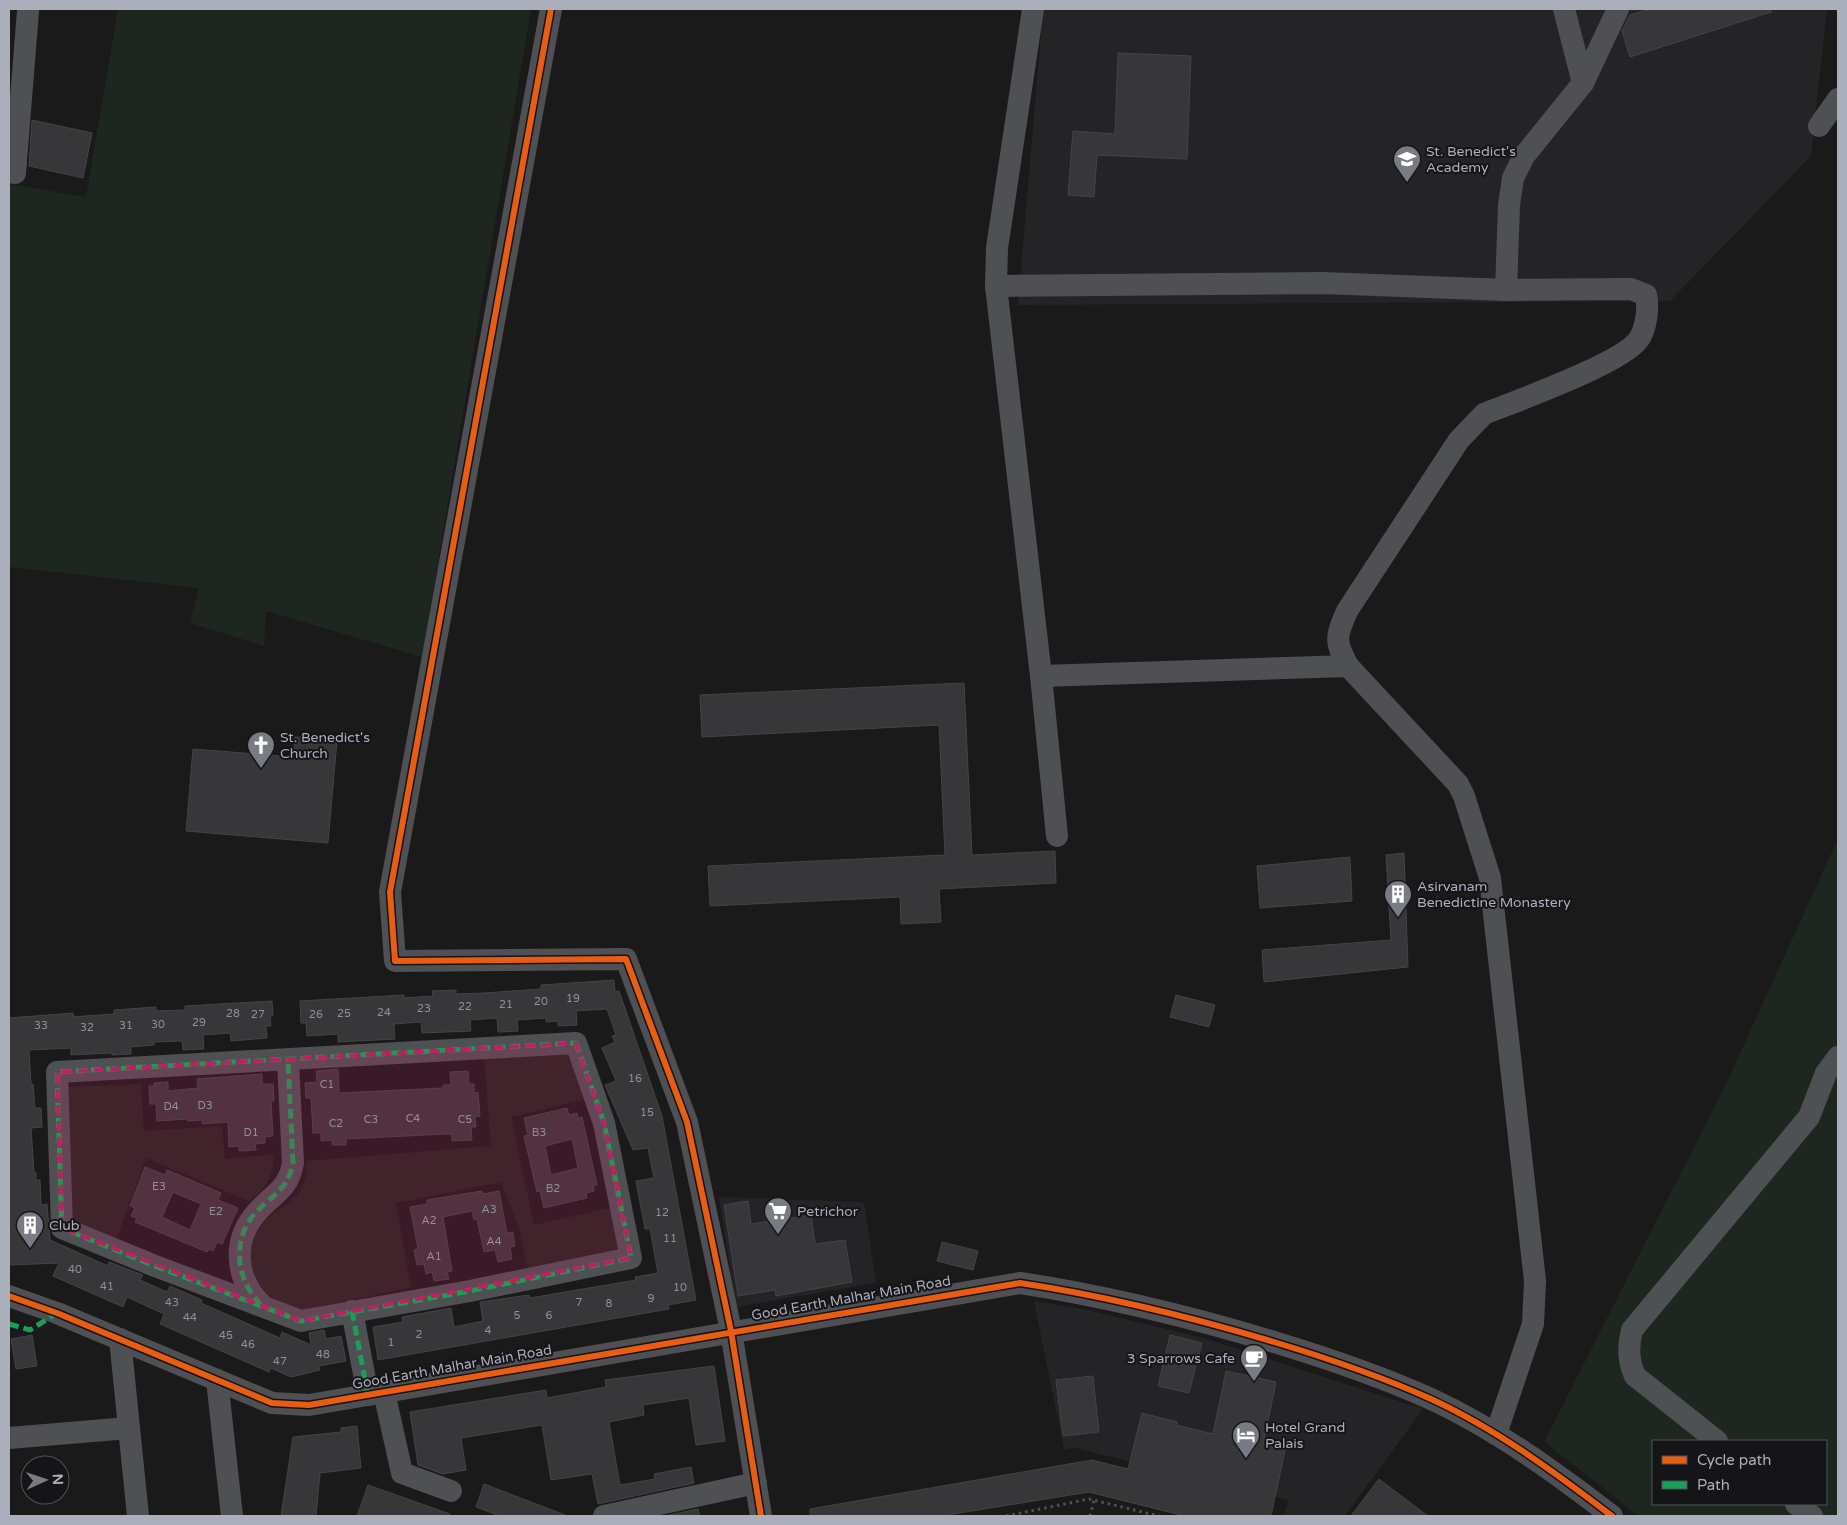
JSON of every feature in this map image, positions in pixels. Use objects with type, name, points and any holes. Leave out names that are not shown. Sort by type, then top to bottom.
[{"type":"street","points":[[551,9],[390,892],[395,961],[626,959],[687,1122],[731,1331],[761,1516]]},
{"type":"street","points":[[1033,9],[997,248],[996,286],[1041,676],[1057,836]]},
{"type":"street","points":[[1564,9],[1583,84]]},
{"type":"street","points":[[1506,290],[1509,205],[1513,178],[1524,156],[1583,84],[1618,9]]},
{"type":"street","points":[[9,26],[29,10]]},
{"type":"street","points":[[15,173],[29,10]]},
{"type":"street","points":[[1819,126],[1838,99]]},
{"type":"street","points":[[996,286],[1323,283],[1506,290],[1631,289],[1646,295],[1649,304],[1639,339],[1618,358],[1484,414],[1467,430],[1347,611],[1337,634],[1339,650],[1348,666],[1458,784],[1464,796],[1490,878],[1535,1281],[1533,1324],[1496,1434]]},
{"type":"street","points":[[1041,676],[1348,666]]},
{"type":"street","points":[[576,1043],[604,1123],[631,1258],[470,1291],[301,1321],[263,1307],[62,1228],[57,1072],[288,1061],[576,1043]]},
{"type":"street","points":[[1716,1440],[1635,1376],[1630,1366],[1632,1330],[1809,1117],[1826,1073],[1838,1057]]},
{"type":"street","points":[[263,1307],[248,1289],[243,1279],[239,1256],[241,1242],[251,1219],[283,1189],[291,1172],[293,1163],[288,1061]]},
{"type":"street","name":"Good Earth Malhar Main Road","points":[[9,1296],[57,1313],[272,1403],[309,1405],[731,1331],[1020,1283],[1087,1293],[1210,1323],[1336,1361],[1431,1399],[1496,1434],[1612,1516]]},
{"type":"street","points":[[352,1311],[376,1394],[402,1473],[451,1491]]},
{"type":"street","points":[[120,1339],[138,1516]]},
{"type":"street","points":[[217,1380],[232,1516]]},
{"type":"street","points":[[9,1438],[129,1428]]},
{"type":"street","points":[[604,1516],[756,1483]]},
{"type":"street","points":[[1797,1505],[1812,1516]]},
{"type":"path","points":[[1006,1516],[1090,1499],[1159,1516]]},
{"type":"path","points":[[1090,1516],[1094,1500]]},
{"type":"highlighted area","points":[[576,1043],[604,1123],[631,1258],[301,1321],[62,1228],[57,1072]]},
{"type":"shaded area","points":[[118,9],[531,9],[422,657],[266,611],[264,646],[190,623],[199,588],[9,567],[9,184],[86,197]]},
{"type":"shaded area","name":"St. Benedict's Academy","points":[[1043,9],[1827,9],[1811,156],[1670,301],[1018,305]]},
{"type":"shaded area","points":[[1838,839],[1838,1516],[1639,1516],[1544,1442],[1724,1088]]},
{"type":"shaded area","points":[[570,1048],[586,1099],[511,1117],[534,1225],[613,1207],[623,1253],[529,1274],[519,1228],[501,1182],[396,1203],[411,1287],[303,1311],[296,1310],[274,1299],[261,1287],[251,1264],[250,1254],[253,1239],[255,1234],[271,1216],[296,1196],[306,1176],[307,1161],[491,1146],[484,1054]]},
{"type":"shaded area","points":[[141,1084],[144,1131],[222,1126],[225,1159],[274,1154],[274,1162],[268,1181],[260,1192],[249,1201],[146,1158],[115,1243],[70,1226],[65,1087]]},
{"type":"shaded area","points":[[719,1197],[864,1202],[876,1283],[736,1307]]},
{"type":"shaded area","points":[[1034,1301],[1088,1310],[1207,1339],[1423,1409],[1345,1516],[1284,1516],[1288,1500],[1075,1448],[1064,1450]]},
{"type":"building","points":[[1650,9],[1771,9],[1771,12],[1630,57],[1622,31],[1630,15]]},
{"type":"building","points":[[1118,53],[1191,56],[1187,159],[1097,155],[1094,197],[1068,195],[1073,131],[1115,134]]},
{"type":"building","points":[[32,120],[92,133],[83,178],[29,166]]},
{"type":"building","points":[[964,683],[972,855],[1055,851],[1056,883],[939,889],[941,922],[901,924],[900,897],[710,906],[708,866],[945,855],[939,725],[702,737],[700,695]]},
{"type":"building","points":[[295,737],[337,740],[328,843],[186,831],[193,749],[293,757]]},
{"type":"building","points":[[1404,853],[1408,967],[1264,982],[1262,950],[1391,940],[1386,855]]},
{"type":"building","points":[[1350,857],[1352,901],[1260,908],[1257,866]]},
{"type":"building","points":[[614,980],[615,992],[619,991],[662,1116],[696,1300],[668,1305],[669,1309],[378,1360],[373,1327],[403,1322],[402,1317],[451,1308],[454,1327],[483,1321],[480,1302],[529,1295],[530,1298],[636,1280],[635,1277],[658,1273],[650,1229],[645,1229],[636,1181],[654,1178],[648,1148],[633,1150],[605,1085],[616,1081],[602,1048],[615,1042],[612,1036],[616,1035],[607,1009],[576,1011],[577,1025],[558,1026],[558,1021],[546,1022],[546,1018],[517,1020],[518,1031],[498,1032],[497,1018],[470,1020],[471,1031],[422,1033],[421,1022],[394,1024],[395,1039],[338,1042],[338,1034],[307,1036],[306,1023],[301,1023],[300,1001],[404,995],[404,998],[433,996],[432,991],[456,990],[456,994],[484,993],[541,989],[541,985]]},
{"type":"building","points":[[1176,995],[1215,1005],[1209,1027],[1170,1017]]},
{"type":"building","points":[[272,1001],[273,1016],[270,1016],[271,1026],[266,1026],[267,1038],[231,1041],[230,1033],[203,1035],[204,1049],[183,1050],[182,1041],[154,1042],[154,1045],[131,1047],[131,1054],[112,1055],[112,1053],[71,1055],[71,1048],[29,1050],[31,1084],[33,1084],[35,1108],[41,1108],[42,1127],[31,1128],[34,1173],[36,1173],[36,1180],[40,1180],[41,1205],[47,1204],[50,1240],[108,1266],[109,1262],[143,1275],[140,1280],[167,1292],[170,1286],[202,1300],[201,1303],[280,1338],[282,1332],[311,1345],[309,1333],[324,1330],[326,1339],[341,1336],[346,1361],[319,1366],[320,1370],[291,1377],[271,1368],[269,1372],[160,1324],[164,1314],[127,1297],[123,1307],[53,1276],[59,1263],[9,1265],[9,1018],[73,1013],[74,1017],[114,1014],[114,1010],[156,1007],[156,1011],[185,1010],[185,1006]]},
{"type":"building","points":[[338,1069],[339,1093],[443,1088],[443,1085],[451,1085],[450,1072],[468,1071],[469,1084],[474,1084],[474,1093],[478,1092],[480,1116],[475,1117],[476,1127],[471,1127],[472,1140],[452,1141],[452,1134],[445,1134],[346,1139],[346,1145],[332,1145],[332,1140],[321,1141],[321,1133],[313,1133],[311,1098],[306,1098],[305,1083],[317,1082],[316,1071]]},
{"type":"building","points":[[262,1074],[262,1084],[273,1084],[274,1101],[271,1101],[273,1136],[265,1137],[265,1143],[255,1144],[256,1150],[239,1151],[239,1146],[229,1147],[228,1122],[202,1124],[202,1120],[188,1121],[187,1119],[157,1121],[156,1104],[150,1104],[149,1086],[154,1086],[154,1083],[168,1082],[168,1091],[198,1088],[197,1079]]},
{"type":"building","points":[[567,1108],[569,1115],[577,1113],[578,1118],[582,1117],[597,1185],[593,1186],[594,1191],[586,1193],[587,1198],[544,1208],[540,1191],[537,1192],[524,1136],[528,1135],[524,1118]],"holes":[[[572,1139],[578,1168],[551,1175],[545,1146]]]},
{"type":"building","points":[[145,1167],[165,1175],[167,1170],[221,1193],[218,1200],[238,1208],[222,1244],[217,1242],[213,1251],[209,1249],[207,1252],[135,1222],[137,1218],[131,1216],[135,1208],[130,1206]],"holes":[[[173,1192],[201,1204],[190,1230],[162,1217]]]},
{"type":"building","points":[[482,1191],[483,1194],[499,1191],[507,1233],[513,1232],[515,1246],[510,1247],[512,1259],[498,1262],[495,1250],[484,1252],[477,1219],[474,1220],[472,1211],[443,1217],[452,1271],[447,1272],[449,1279],[434,1281],[432,1272],[426,1274],[424,1264],[417,1265],[414,1250],[418,1249],[410,1207],[427,1204],[427,1200]]},
{"type":"building","points":[[748,1201],[751,1224],[811,1215],[815,1244],[845,1240],[852,1282],[776,1296],[775,1290],[738,1296],[724,1205]]},
{"type":"building","points":[[942,1242],[978,1251],[973,1270],[937,1261]]},
{"type":"building","points":[[32,1335],[37,1366],[16,1369],[11,1339]]},
{"type":"building","points":[[1170,1335],[1202,1343],[1189,1393],[1158,1386]]},
{"type":"building","points":[[714,1366],[725,1441],[696,1445],[689,1398],[643,1405],[644,1415],[609,1422],[620,1485],[655,1479],[654,1474],[691,1467],[694,1483],[598,1504],[592,1474],[551,1480],[542,1425],[461,1438],[466,1470],[443,1474],[418,1465],[410,1412],[546,1390],[547,1398],[606,1387],[605,1380]]},
{"type":"building","points":[[1226,1371],[1276,1382],[1263,1445],[1285,1450],[1271,1516],[1185,1516],[1089,1492],[941,1516],[810,1516],[810,1509],[1092,1460],[1128,1469],[1142,1413],[1177,1422],[1176,1425],[1213,1434]]},
{"type":"building","points":[[1093,1376],[1099,1432],[1063,1436],[1056,1380]]},
{"type":"building","points":[[357,1426],[361,1468],[320,1473],[316,1516],[281,1516],[293,1437],[341,1432],[341,1428]]},
{"type":"building","points":[[1379,1479],[1428,1516],[1351,1516]]},
{"type":"building","points":[[484,1484],[565,1516],[500,1516],[476,1507]]},
{"type":"building","points":[[368,1485],[450,1514],[449,1516],[357,1516]]},
{"type":"building","points":[[698,1509],[700,1516],[665,1516]]},
{"type":"marked path","points":[[576,1043],[604,1123],[631,1258],[470,1291],[301,1321],[155,1266],[62,1228],[57,1072],[576,1043]]},
{"type":"marked path","points":[[261,1305],[253,1296],[243,1274],[240,1263],[241,1239],[252,1217],[282,1188],[293,1163],[288,1061]]},
{"type":"marked path","points":[[352,1311],[368,1395]]},
{"type":"marked path","points":[[9,1324],[30,1330],[57,1313]]},
{"type":"cycle path","points":[[551,9],[390,892],[395,961],[626,959],[687,1122],[731,1331],[761,1516]]},
{"type":"cycle path","points":[[9,1296],[57,1313],[272,1403],[309,1405],[1020,1283],[1116,1301],[1211,1324],[1314,1354],[1392,1383],[1431,1399],[1479,1424],[1547,1468],[1612,1516]]},
{"type":"place","name":"St. Benedict's Academy","points":[[1407,183]]},
{"type":"place","name":"St. Benedict's Church","points":[[261,769]]},
{"type":"place","name":"Asirvanam Benedictine Monastery","points":[[1398,918]]},
{"type":"place","name":"Petrichor","points":[[778,1235]]},
{"type":"place","name":"Club","points":[[30,1249]]},
{"type":"place","name":"3 Sparrows Cafe","points":[[1254,1382]]},
{"type":"place","name":"Hotel Grand Palais","points":[[1246,1459]]}]
